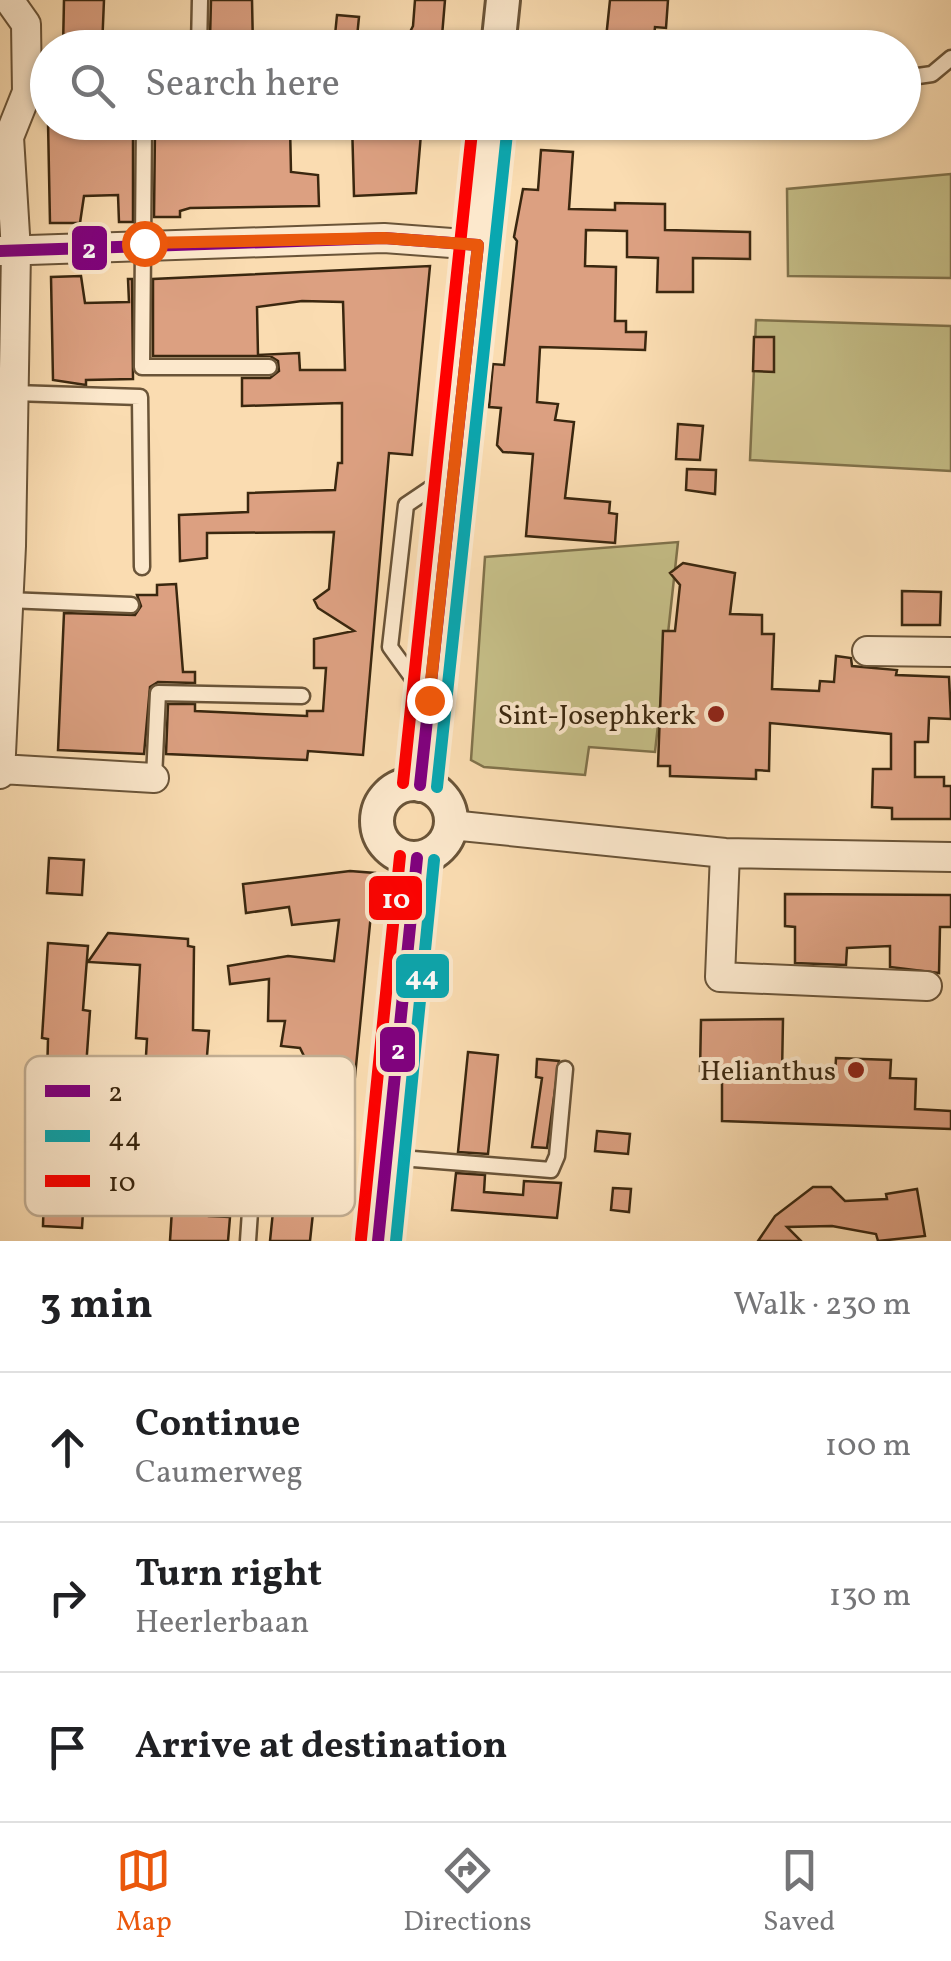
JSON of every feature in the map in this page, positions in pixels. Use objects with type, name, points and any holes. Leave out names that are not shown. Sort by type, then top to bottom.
[{"type":"street","points":[[9,0],[26,24],[27,92],[9,137],[8,251],[14,393],[5,546],[7,600],[0,772],[154,778]]},
{"type":"street","points":[[500,30],[503,0]]},
{"type":"street","points":[[420,785],[489,140]]},
{"type":"street","points":[[8,251],[144,243],[384,238],[478,245]]},
{"type":"street","points":[[867,650],[951,652]]},
{"type":"street","points":[[420,785],[430,788],[446,803],[451,825],[440,848],[417,858],[399,855],[384,844],[377,818],[388,795],[402,786],[420,785]]},
{"type":"street","points":[[451,825],[725,853],[951,857]]},
{"type":"street","points":[[725,853],[720,977],[927,986]]},
{"type":"street","points":[[378,1241],[417,858]]},
{"type":"lane","points":[[199,30],[200,0]]},
{"type":"lane","points":[[921,76],[932,74],[951,58]]},
{"type":"lane","points":[[144,140],[142,367],[268,367]]},
{"type":"lane","points":[[14,393],[140,397],[142,568]]},
{"type":"lane","points":[[429,700],[390,647],[406,505],[454,473]]},
{"type":"lane","points":[[7,600],[131,605]]},
{"type":"lane","points":[[154,778],[158,693],[302,696]]},
{"type":"lane","points":[[387,1156],[551,1170],[558,1156],[566,1069]]},
{"type":"lane","points":[[248,1241],[250,1216]]},
{"type":"shaded area","points":[[951,174],[951,278],[788,276],[787,189]]},
{"type":"shaded area","points":[[756,320],[951,326],[951,471],[750,460]]},
{"type":"shaded area","points":[[678,542],[655,752],[589,747],[585,775],[484,767],[471,760],[485,557]]},
{"type":"building","points":[[64,0],[104,0],[103,30],[63,30]]},
{"type":"building","points":[[211,0],[252,0],[253,30],[210,30]]},
{"type":"building","points":[[415,0],[445,0],[442,30],[411,30]]},
{"type":"building","points":[[610,0],[668,0],[666,28],[607,30]]},
{"type":"building","points":[[337,15],[359,17],[358,30],[336,30]]},
{"type":"building","points":[[48,140],[133,140],[133,222],[119,222],[118,195],[84,196],[80,223],[50,223]]},
{"type":"building","points":[[155,140],[290,140],[291,172],[318,175],[319,206],[190,208],[180,211],[180,217],[154,217]]},
{"type":"building","points":[[352,140],[420,140],[416,193],[354,196]]},
{"type":"building","points":[[541,150],[573,152],[569,209],[615,210],[615,203],[665,204],[665,230],[750,232],[750,259],[693,258],[693,292],[657,292],[658,258],[627,257],[627,231],[586,230],[585,266],[616,267],[615,321],[626,321],[626,332],[646,332],[645,350],[540,347],[537,402],[558,404],[555,420],[574,422],[565,498],[610,502],[609,513],[617,514],[615,543],[526,536],[533,454],[503,452],[497,445],[501,408],[489,407],[493,364],[504,365],[517,241],[514,237],[523,189],[538,190]]},
{"type":"building","points":[[430,266],[412,455],[389,453],[363,755],[308,751],[307,760],[166,754],[168,704],[195,704],[195,711],[307,716],[307,711],[323,711],[326,668],[314,668],[314,639],[354,631],[318,608],[314,600],[329,589],[334,532],[207,533],[207,558],[180,561],[179,515],[248,512],[248,493],[335,490],[338,463],[342,463],[342,403],[242,406],[242,378],[270,378],[279,371],[278,361],[270,356],[153,356],[153,279]],"holes":[[[302,301],[343,302],[345,370],[300,370],[299,353],[258,355],[257,307]]]},
{"type":"building","points":[[81,276],[85,303],[129,302],[128,279],[132,279],[133,379],[86,380],[86,385],[53,380],[51,277]]},
{"type":"building","points":[[754,337],[774,337],[774,372],[753,371]]},
{"type":"building","points":[[678,424],[703,426],[700,460],[676,459]]},
{"type":"building","points":[[687,469],[716,470],[715,494],[686,490]]},
{"type":"building","points":[[683,563],[735,573],[730,614],[762,615],[762,634],[774,634],[772,689],[819,691],[820,681],[834,682],[836,656],[851,658],[852,666],[897,670],[896,675],[949,677],[951,719],[929,718],[928,742],[915,742],[915,777],[944,777],[944,786],[951,786],[951,819],[892,819],[892,808],[872,807],[873,769],[891,769],[891,734],[770,723],[769,771],[756,770],[756,779],[670,776],[670,766],[658,766],[663,631],[675,631],[680,585],[670,573]]},
{"type":"building","points":[[176,584],[183,672],[195,672],[195,683],[158,682],[150,687],[144,754],[58,750],[64,613],[135,615],[141,606],[137,595],[157,595],[157,585]]},
{"type":"building","points":[[902,591],[941,592],[940,625],[902,625]]},
{"type":"building","points":[[49,858],[84,860],[82,895],[47,893]]},
{"type":"building","points":[[350,871],[375,873],[355,1076],[355,1056],[304,1056],[300,1048],[281,1046],[285,1021],[268,1021],[269,979],[230,984],[228,966],[288,956],[334,961],[339,920],[292,925],[289,907],[246,913],[243,884]]},
{"type":"building","points":[[785,894],[951,895],[951,927],[940,927],[939,973],[890,967],[890,946],[847,948],[846,965],[795,963],[795,927],[785,926]]},
{"type":"building","points":[[108,933],[188,939],[188,946],[194,947],[193,1030],[209,1031],[207,1056],[146,1056],[147,1039],[136,1038],[140,965],[88,962]]},
{"type":"building","points":[[48,943],[88,946],[83,1010],[90,1011],[87,1056],[48,1056],[48,1039],[42,1038]]},
{"type":"building","points":[[783,1019],[782,1074],[835,1076],[836,1058],[891,1060],[890,1078],[916,1079],[915,1109],[951,1111],[951,1129],[722,1121],[722,1071],[700,1071],[701,1020]]},
{"type":"building","points":[[468,1052],[498,1055],[488,1154],[458,1152]]},
{"type":"building","points":[[537,1059],[559,1061],[547,1148],[532,1147],[542,1078],[536,1077]]},
{"type":"building","points":[[597,1131],[630,1134],[628,1154],[595,1151]]},
{"type":"building","points":[[456,1173],[485,1175],[484,1192],[523,1195],[524,1181],[561,1183],[557,1218],[452,1210]]},
{"type":"building","points":[[813,1187],[831,1187],[845,1201],[887,1199],[886,1194],[917,1189],[925,1236],[878,1241],[876,1234],[832,1226],[787,1227],[801,1241],[758,1241],[775,1216]]},
{"type":"building","points":[[613,1188],[631,1189],[629,1212],[611,1210]]},
{"type":"building","points":[[43,1216],[83,1216],[82,1228],[43,1226]]},
{"type":"building","points":[[172,1216],[230,1217],[228,1241],[170,1241]]},
{"type":"building","points":[[273,1216],[313,1216],[310,1241],[270,1241]]},
{"type":"transit line","name":"10","points":[[403,783],[471,140]]},
{"type":"transit line","name":"44","points":[[437,787],[506,140]]},
{"type":"transit line","name":"2","points":[[0,251],[384,238],[478,245]]},
{"type":"transit line","name":"2","points":[[420,785],[478,245]]},
{"type":"transit line","name":"10","points":[[361,1239],[400,856]]},
{"type":"transit line","name":"2","points":[[378,1241],[417,858]]},
{"type":"transit line","name":"44","points":[[396,1241],[434,860]]},
{"type":"place","name":"Sint-Josephkerk","points":[[716,714]]},
{"type":"place","name":"Helianthus","points":[[856,1070]]},
{"type":"route","points":[[144,243],[384,238],[478,245],[429,700]]}]
